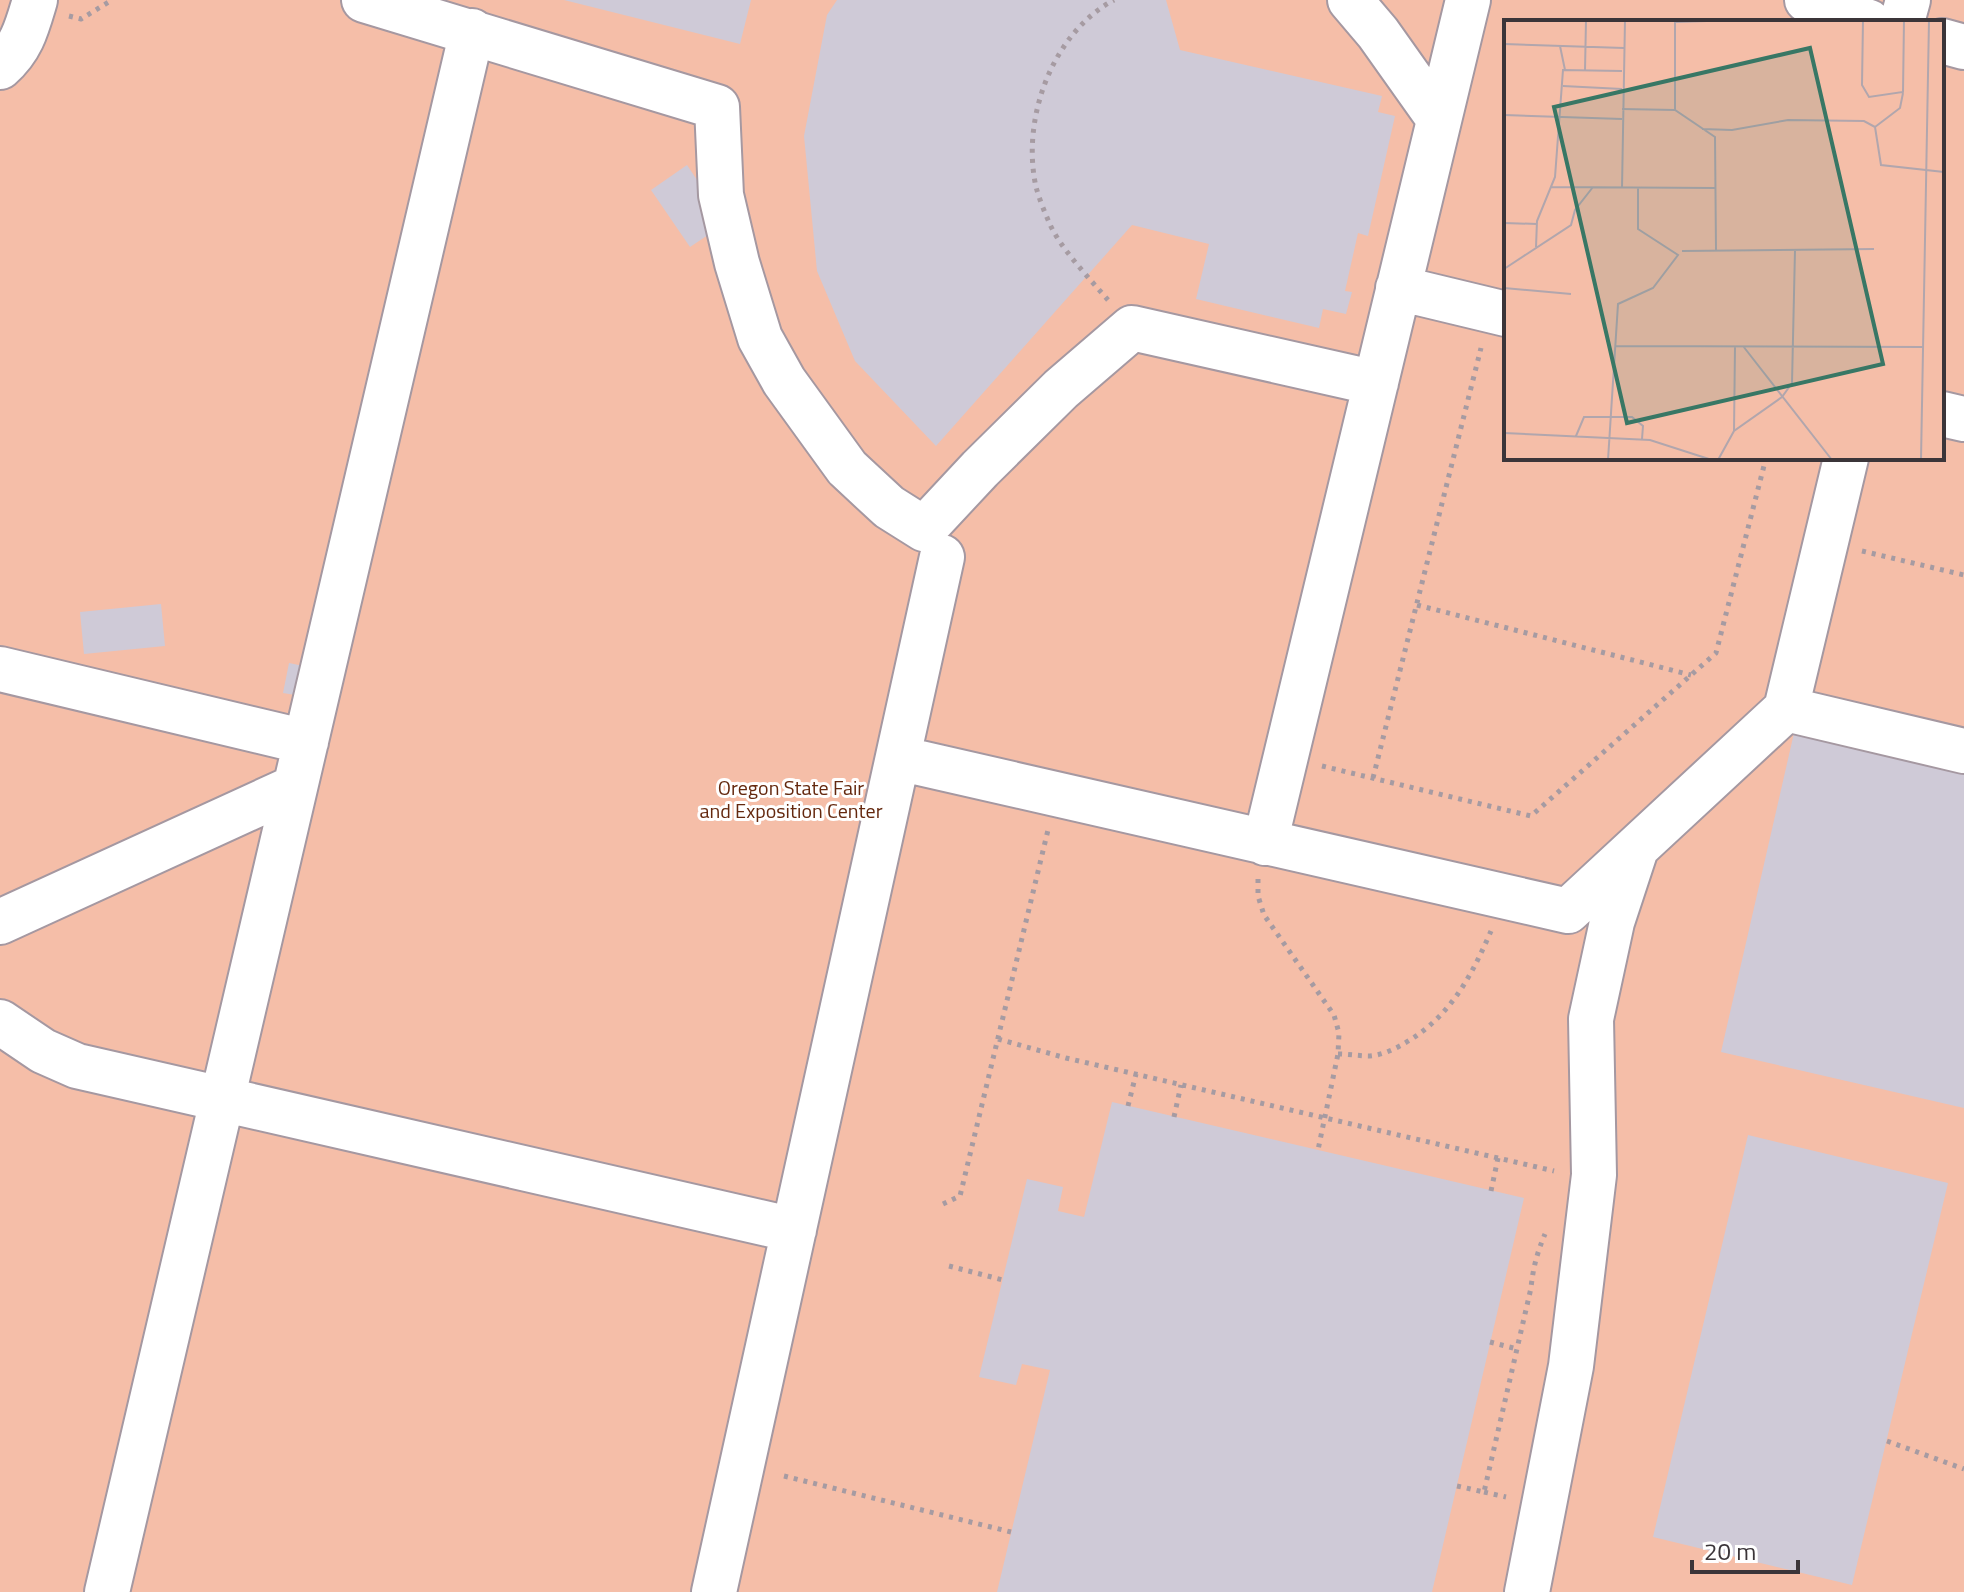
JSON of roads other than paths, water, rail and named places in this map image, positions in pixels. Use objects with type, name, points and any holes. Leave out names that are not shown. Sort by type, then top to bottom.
[{"type":"street","points":[[364,0],[717,107],[721,195],[737,263],[760,338],[784,381],[847,468],[889,507],[924,529],[1061,389],[1132,328],[1376,383]]},
{"type":"street","points":[[1350,0],[1378,33],[1439,119]]},
{"type":"street","points":[[1265,843],[1468,0]]},
{"type":"street","points":[[1807,0],[1863,20]]},
{"type":"street","points":[[1903,20],[1908,0]]},
{"type":"street","points":[[0,67],[50,8]]},
{"type":"street","points":[[107,1592],[472,31]]},
{"type":"street","points":[[1944,42],[1964,47]]},
{"type":"street","points":[[1398,288],[1498,312]]},
{"type":"street","points":[[1944,414],[1964,419]]},
{"type":"street","points":[[898,758],[1568,911],[1786,709],[1846,460]]},
{"type":"street","points":[[714,1592],[942,557]]},
{"type":"street","points":[[0,669],[306,742]]},
{"type":"street","points":[[1786,709],[1964,751]]},
{"type":"street","points":[[0,922],[295,787]]},
{"type":"street","points":[[1527,1592],[1571,1366],[1594,1175],[1591,1019],[1612,922],[1637,846]]},
{"type":"street","points":[[0,1022],[43,1051],[77,1066],[794,1230]]},
{"type":"park label","name":"Oregon State Fair and Exposition Center","points":[[791,798]]}]
